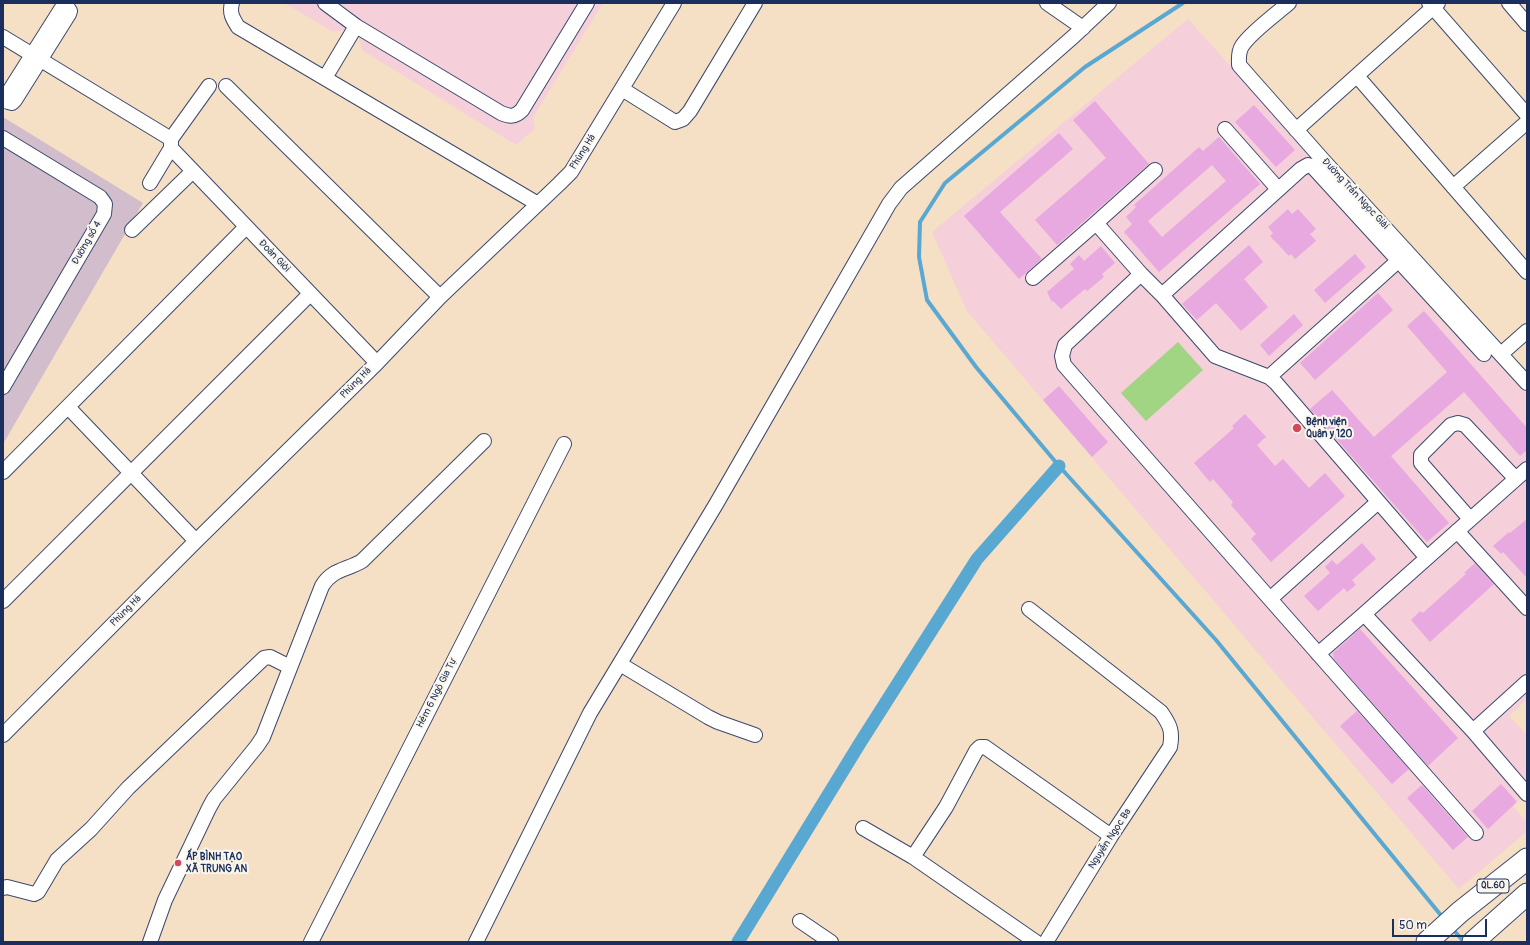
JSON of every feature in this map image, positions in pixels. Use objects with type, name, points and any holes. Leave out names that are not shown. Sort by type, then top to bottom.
[{"type":"highway","name":"QL.60","points":[[1427,942],[1460,912],[1527,859]]},
{"type":"highway","name":"QL.60","points":[[1475,940],[1527,894]]},
{"type":"street","points":[[232,3],[230,8],[232,18],[238,27],[538,204]]},
{"type":"street","points":[[325,3],[356,26],[502,113],[510,116],[518,114],[522,110],[587,3]]},
{"type":"street","name":"Phùng Há","points":[[3,735],[196,541],[377,363],[440,298],[570,172],[674,3]]},
{"type":"street","points":[[622,89],[675,122],[683,119],[690,111],[755,3]]},
{"type":"street","points":[[1047,3],[1083,28]]},
{"type":"street","points":[[476,942],[576,740],[625,666],[894,195],[1083,28],[1109,3]]},
{"type":"street","name":"Đường Trần Ngọc Giải","points":[[1288,3],[1241,47],[1239,65],[1296,130],[1527,383]]},
{"type":"street","points":[[1509,3],[1527,24]]},
{"type":"street","points":[[1296,130],[1357,76],[1433,4],[1527,115]]},
{"type":"street","points":[[325,78],[356,26]]},
{"type":"street","name":"Đoàn Giỏi","points":[[3,37],[37,57],[171,144],[193,171],[377,363]]},
{"type":"street","points":[[1357,76],[1527,272]]},
{"type":"street","points":[[150,183],[171,144],[209,86]]},
{"type":"street","points":[[226,86],[440,298]]},
{"type":"street","points":[[1453,187],[1527,122]]},
{"type":"street","points":[[1225,129],[1278,189]]},
{"type":"street","name":"Đường số 4","points":[[3,138],[100,196],[105,204],[104,214],[3,387]]},
{"type":"street","points":[[1162,295],[1278,189],[1301,169],[1308,165],[1312,166],[1484,354]]},
{"type":"street","points":[[1033,278],[1155,170]]},
{"type":"street","points":[[132,230],[193,171]]},
{"type":"street","points":[[1096,223],[1215,356],[1269,377],[1276,383],[1427,558]]},
{"type":"street","points":[[3,472],[246,227]]},
{"type":"street","points":[[1269,377],[1399,260]]},
{"type":"street","points":[[1141,274],[1065,345],[1062,356],[1064,366],[1476,833]]},
{"type":"street","points":[[3,601],[310,294]]},
{"type":"street","points":[[1501,354],[1527,331]]},
{"type":"street","points":[[68,407],[196,541]]},
{"type":"street","points":[[1470,519],[1421,463],[1420,455],[1451,426],[1458,423],[1465,425],[1516,479]]},
{"type":"street","points":[[152,941],[165,900],[209,808],[214,799],[263,737],[326,578],[362,561],[484,441]]},
{"type":"street","name":"Hẻm 6 Ngô Gia Tự","points":[[311,942],[564,444]]},
{"type":"street","points":[[1318,654],[1527,469]]},
{"type":"street","points":[[1270,599],[1378,502]]},
{"type":"street","points":[[1457,531],[1527,608]]},
{"type":"street","name":"Nguyễn Ngọc Ba","points":[[1029,609],[1161,712],[1169,724],[1172,736],[1170,747],[1110,836],[1046,942]]},
{"type":"street","points":[[1364,614],[1473,731],[1527,794]]},
{"type":"street","points":[[3,888],[7,887],[34,894],[38,892],[57,860],[91,829],[128,788],[264,658],[270,657],[290,667]]},
{"type":"street","points":[[625,666],[643,670],[693,700]]},
{"type":"street","points":[[625,666],[718,722],[755,735]]},
{"type":"street","points":[[1473,731],[1527,682]]},
{"type":"street","points":[[913,857],[946,807],[976,751],[980,747],[984,747],[1110,836]]},
{"type":"street","points":[[863,828],[913,857],[1036,942]]},
{"type":"street","points":[[800,921],[831,942]]},
{"type":"shaded area","points":[[284,3],[603,3],[533,117],[535,129],[516,145],[362,50],[359,38],[347,30],[332,31]]},
{"type":"shaded area","name":"Bệnh viện Quân y 120","points":[[1188,19],[1527,394],[1527,699],[1509,716],[1527,735],[1527,793],[1513,806],[1527,823],[1527,831],[1459,889],[967,311],[932,232]]},
{"type":"shaded area","points":[[3,117],[143,203],[3,444]]},
{"type":"green space","points":[[1178,342],[1203,370],[1146,421],[1121,393]]},
{"type":"building","points":[[1095,101],[1149,164],[1057,245],[1035,220],[1106,158],[1073,120]]},
{"type":"building","points":[[1254,105],[1295,150],[1276,167],[1235,122]]},
{"type":"building","points":[[1059,133],[1073,149],[1000,212],[1042,259],[1019,279],[964,216]]},
{"type":"building","points":[[1219,137],[1260,184],[1159,272],[1124,232],[1132,224],[1126,217],[1136,207],[1134,205],[1199,147],[1203,151]],"holes":[[[1212,165],[1226,181],[1162,237],[1148,221]]]},
{"type":"building","points":[[1288,209],[1292,214],[1298,209],[1316,229],[1310,234],[1316,241],[1295,259],[1291,254],[1289,256],[1270,236],[1273,233],[1268,227]]},
{"type":"building","points":[[1249,245],[1263,262],[1244,279],[1268,307],[1241,331],[1216,303],[1197,320],[1182,304]]},
{"type":"building","points":[[1101,246],[1115,263],[1102,274],[1104,277],[1087,291],[1085,289],[1061,309],[1053,301],[1052,302],[1047,292],[1074,269],[1070,264],[1079,255],[1084,261]]},
{"type":"building","points":[[1355,254],[1366,267],[1325,303],[1314,290]]},
{"type":"building","points":[[1378,293],[1393,310],[1315,380],[1300,363]]},
{"type":"building","points":[[1424,311],[1527,428],[1527,450],[1520,456],[1464,392],[1391,456],[1449,523],[1427,542],[1310,409],[1332,390],[1374,437],[1447,372],[1407,326]]},
{"type":"building","points":[[1294,314],[1303,325],[1269,356],[1260,345]]},
{"type":"building","points":[[1059,386],[1108,442],[1092,457],[1043,400]]},
{"type":"building","points":[[1245,414],[1266,437],[1257,445],[1275,466],[1283,459],[1309,488],[1325,473],[1345,496],[1271,562],[1251,539],[1256,534],[1231,505],[1233,502],[1213,479],[1210,482],[1194,463],[1234,428],[1232,426]]},
{"type":"building","points":[[1527,519],[1527,578],[1503,552],[1501,554],[1493,546]]},
{"type":"building","points":[[1362,543],[1376,559],[1352,580],[1356,585],[1347,592],[1344,588],[1318,611],[1304,596],[1330,573],[1325,567],[1332,560],[1337,565]]},
{"type":"building","points":[[1475,563],[1494,584],[1430,642],[1411,620],[1420,611],[1423,613],[1466,574],[1464,573]]},
{"type":"building","points":[[1360,629],[1458,738],[1428,766],[1334,659],[1333,653]]},
{"type":"building","points":[[1357,711],[1409,769],[1392,784],[1340,726]]},
{"type":"building","points":[[1501,784],[1517,802],[1488,829],[1472,811]]},
{"type":"building","points":[[1422,785],[1468,837],[1453,850],[1407,798]]},
{"type":"waterway","points":[[1183,3],[1085,67],[945,183],[920,222],[919,257],[927,300],[976,367],[1059,466],[1216,640],[1444,919]]},
{"type":"waterway","points":[[738,942],[860,743],[977,559],[1059,466]]},
{"type":"waterway","points":[[1451,927],[1464,942]]},
{"type":"place","name":"Bệnh viện Quân y 120","points":[[1297,428]]},
{"type":"place","name":"ẤP BÌNH TẠO XÃ TRUNG AN","points":[[178,863]]}]
